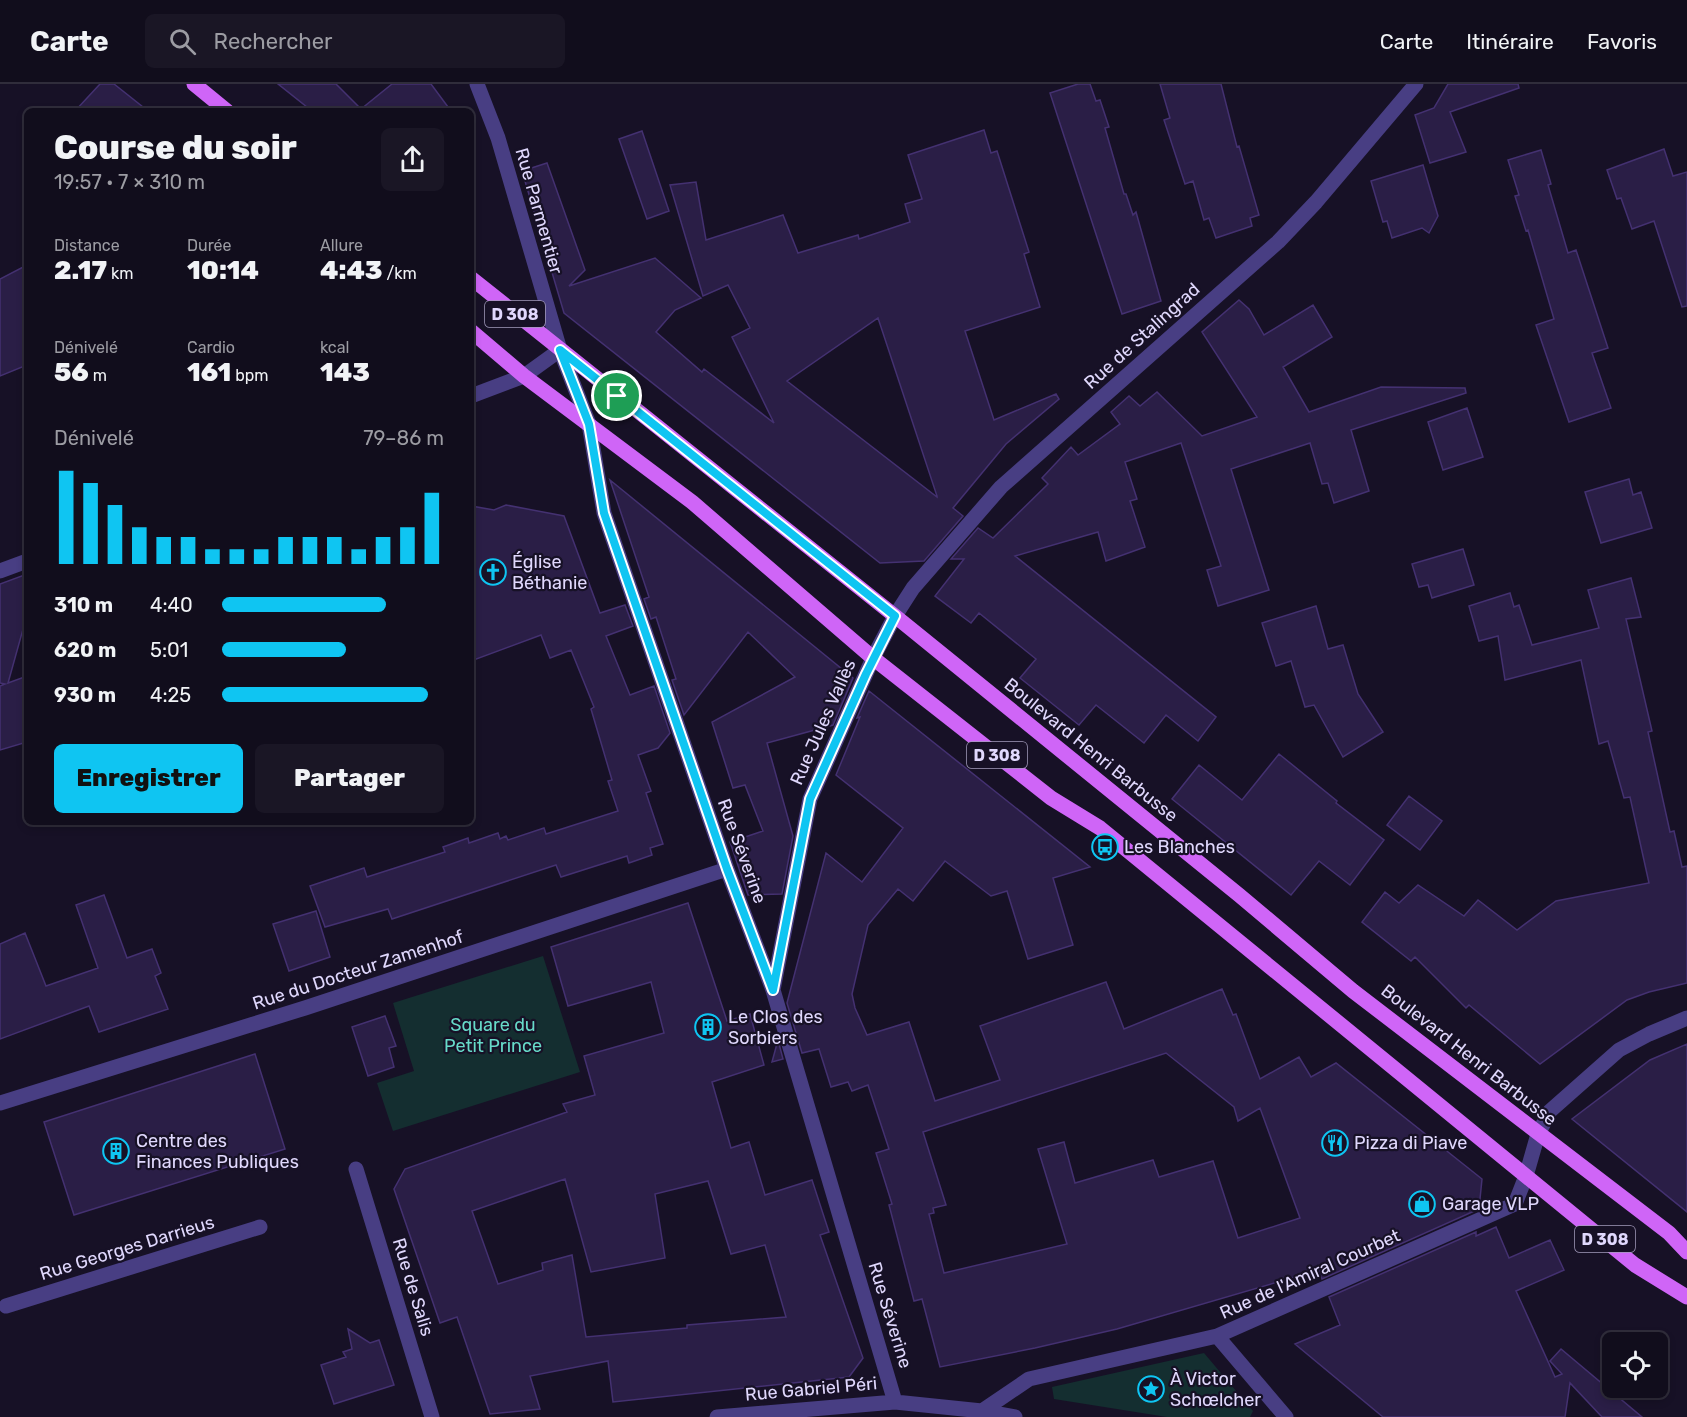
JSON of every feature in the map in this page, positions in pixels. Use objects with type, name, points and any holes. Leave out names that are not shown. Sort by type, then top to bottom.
[{"type":"main road","points":[[194,84],[223,108]]},
{"type":"main road","name":"Boulevard Henri Barbusse","points":[[474,280],[895,616],[1353,991],[1669,1233],[1687,1251]]},
{"type":"main road","name":"D 308","points":[[474,334],[524,376],[692,502],[873,658],[1051,798],[1100,828],[1635,1264],[1687,1297]]},
{"type":"street","name":"Rue Parmentier","points":[[477,84],[498,138],[560,350]]},
{"type":"street","name":"Rue de Stalingrad","points":[[895,616],[913,588],[1001,487],[1278,242],[1316,202],[1416,84]]},
{"type":"street","points":[[474,395],[524,376],[560,350]]},
{"type":"street","name":"Rue Séverine","points":[[560,350],[589,424],[604,513],[727,869],[773,990],[895,1402]]},
{"type":"street","points":[[0,571],[24,562]]},
{"type":"street","name":"Rue Jules Vallès","points":[[773,990],[810,799],[873,658],[895,616]]},
{"type":"street","name":"Rue du Docteur Zamenhof","points":[[0,1103],[305,1008],[727,869]]},
{"type":"street","name":"Rue de l'Amiral Courbet","points":[[982,1411],[1029,1379],[1217,1336],[1515,1204],[1538,1134],[1551,1111],[1619,1050],[1687,1018]]},
{"type":"street","name":"Rue de Salis","points":[[356,1168],[432,1417]]},
{"type":"street","name":"Rue Georges Darrieus","points":[[6,1306],[260,1227]]},
{"type":"street","name":"Rue de l'Amiral Courbet","points":[[1217,1336],[1286,1417]]},
{"type":"street","name":"Rue Gabriel Péri","points":[[717,1417],[895,1402],[982,1411],[1015,1417]]},
{"type":"green space","name":"Square du Petit Prince","points":[[543,956],[580,1072],[393,1131],[377,1083],[414,1071],[393,1003]]},
{"type":"green space","points":[[1204,1353],[1253,1411],[1250,1417],[1167,1417],[1054,1399],[1052,1387]]},
{"type":"building","points":[[100,84],[114,84],[144,108],[78,108]]},
{"type":"building","points":[[278,84],[336,84],[360,108],[308,108]]},
{"type":"building","points":[[392,84],[431,84],[449,108],[362,108]]},
{"type":"building","points":[[1078,84],[1090,84],[1096,101],[1100,100],[1109,127],[1105,128],[1124,194],[1126,194],[1133,215],[1136,212],[1161,301],[1122,314],[1050,93]]},
{"type":"building","points":[[1160,84],[1221,84],[1237,147],[1239,146],[1259,215],[1250,218],[1252,226],[1216,238],[1209,218],[1204,220],[1193,181],[1185,184],[1164,120],[1170,118]]},
{"type":"building","points":[[1448,84],[1518,84],[1519,88],[1450,112],[1466,152],[1430,163],[1415,115],[1434,108]]},
{"type":"building","points":[[984,130],[991,153],[997,151],[1029,252],[1024,254],[1040,307],[965,331],[994,420],[1056,394],[1059,399],[1006,444],[953,508],[963,516],[924,561],[880,563],[564,313],[522,171],[547,163],[585,270],[569,286],[655,258],[701,298],[675,310],[656,332],[702,372],[704,369],[774,423],[732,337],[750,328],[728,285],[703,296],[670,185],[696,182],[706,240],[783,215],[798,253],[858,235],[859,239],[910,222],[905,204],[922,199],[908,155]],"holes":[[[878,318],[937,497],[787,381]]]},
{"type":"building","points":[[642,131],[669,211],[647,219],[619,139]]},
{"type":"building","points":[[1664,149],[1673,176],[1687,172],[1687,306],[1682,307],[1654,221],[1632,229],[1621,198],[1617,199],[1607,170]]},
{"type":"building","points":[[1541,150],[1551,184],[1548,185],[1568,253],[1576,250],[1608,348],[1592,353],[1611,408],[1569,422],[1536,325],[1554,319],[1528,230],[1526,231],[1515,196],[1519,195],[1508,160]]},
{"type":"building","points":[[1423,165],[1438,216],[1429,233],[1422,228],[1392,238],[1387,221],[1383,222],[1371,181]]},
{"type":"building","points":[[24,267],[24,366],[0,376],[0,279]]},
{"type":"building","points":[[1239,300],[1249,309],[1264,335],[1313,305],[1332,337],[1283,367],[1309,412],[1381,387],[1465,388],[1466,393],[1351,430],[1369,491],[1334,503],[1328,483],[1322,484],[1310,443],[1231,469],[1269,590],[1218,606],[1207,570],[1221,566],[1181,443],[1125,462],[1137,499],[1130,501],[1145,547],[1106,561],[1098,532],[1015,556],[1216,717],[1198,741],[1166,715],[1144,743],[1096,705],[1079,725],[1020,678],[1036,659],[979,613],[971,623],[935,596],[964,559],[951,559],[978,528],[993,538],[1048,484],[1042,478],[1071,447],[1078,455],[1120,424],[1111,412],[1129,396],[1140,406],[1157,392],[1202,436],[1257,417],[1202,332]]},
{"type":"building","points":[[1467,408],[1483,457],[1443,470],[1428,422]]},
{"type":"building","points":[[1629,479],[1633,495],[1641,492],[1652,528],[1601,543],[1585,492]]},
{"type":"building","points":[[610,480],[853,678],[833,725],[767,743],[793,836],[782,894],[748,895],[730,842],[763,831],[745,785],[733,788],[712,722],[795,677],[748,632],[684,715],[672,680],[676,679],[656,617],[651,619],[644,599],[649,597]]},
{"type":"building","points":[[506,505],[564,516],[600,613],[625,605],[633,626],[606,636],[630,695],[654,686],[670,733],[658,748],[638,755],[651,791],[646,793],[663,844],[650,848],[652,855],[629,863],[627,856],[561,877],[556,865],[392,919],[388,909],[325,927],[310,886],[364,868],[367,877],[445,852],[443,847],[468,838],[469,843],[498,833],[500,839],[506,836],[508,840],[544,828],[546,834],[618,811],[608,781],[612,780],[591,709],[594,707],[571,650],[550,658],[541,635],[474,660],[474,507],[494,510]]},
{"type":"building","points":[[1463,549],[1474,585],[1432,598],[1428,585],[1419,587],[1412,564]]},
{"type":"building","points":[[24,575],[24,626],[8,683],[24,677],[24,743],[0,750],[0,686],[5,684],[0,683],[0,584]]},
{"type":"building","points":[[1631,578],[1641,617],[1626,619],[1652,731],[1648,732],[1670,832],[1674,831],[1682,867],[1687,866],[1687,983],[1627,1000],[1540,1064],[1469,1005],[1466,1008],[1415,957],[1411,961],[1362,922],[1385,892],[1399,903],[1418,885],[1464,916],[1478,900],[1517,930],[1556,901],[1649,883],[1630,797],[1624,798],[1608,741],[1599,744],[1581,660],[1505,680],[1498,636],[1479,641],[1469,606],[1510,593],[1514,607],[1519,605],[1532,645],[1599,628],[1588,590]]},
{"type":"building","points":[[1316,606],[1328,649],[1343,645],[1358,694],[1383,732],[1343,757],[1314,705],[1305,707],[1291,661],[1276,666],[1262,623]]},
{"type":"building","points":[[869,691],[1090,867],[1053,878],[1073,945],[1028,959],[1007,891],[991,896],[945,861],[913,901],[898,889],[868,925],[852,994],[855,1008],[867,1035],[909,1022],[935,1101],[1000,1080],[980,1026],[1106,982],[1124,1029],[1222,989],[1233,1015],[1236,1014],[1260,1079],[1299,1057],[1311,1077],[1336,1063],[1482,1179],[1479,1209],[1322,1279],[1319,1270],[1117,1329],[940,1367],[922,1299],[914,1301],[889,1205],[892,1204],[876,1153],[889,1149],[868,1085],[852,1091],[848,1082],[831,1087],[819,1049],[802,1053],[787,1003],[826,853],[862,882],[903,828],[836,775],[860,717],[857,718]],"holes":[[[1166,1053],[1234,1107],[1238,1121],[1260,1108],[1300,1218],[1238,1238],[1213,1161],[1159,1177],[1153,1160],[1075,1183],[1064,1142],[1038,1149],[1067,1244],[944,1273],[929,1214],[934,1213],[933,1208],[946,1205],[923,1132]]]},
{"type":"building","points":[[1279,754],[1384,840],[1350,885],[1319,861],[1291,895],[1172,799],[1199,765],[1242,800]]},
{"type":"building","points":[[1409,796],[1442,821],[1420,850],[1387,825]]},
{"type":"building","points":[[104,895],[127,958],[152,949],[161,973],[155,976],[168,1009],[99,1032],[89,1006],[0,1039],[0,944],[25,933],[46,986],[98,968],[76,905]]},
{"type":"building","points":[[688,903],[727,1021],[750,1014],[764,1065],[712,1082],[731,1148],[749,1142],[765,1195],[812,1180],[829,1232],[820,1235],[863,1358],[849,1377],[613,1402],[608,1361],[530,1376],[540,1409],[490,1414],[457,1317],[440,1323],[394,1189],[405,1169],[567,1112],[563,1104],[595,1095],[584,1056],[664,1033],[651,982],[568,1006],[551,947]],"holes":[[[565,1179],[591,1272],[665,1258],[655,1194],[708,1181],[731,1254],[765,1245],[786,1317],[687,1325],[687,1328],[586,1337],[572,1255],[542,1263],[543,1270],[498,1284],[472,1211]]]},
{"type":"building","points":[[316,911],[330,957],[289,971],[273,924]]},
{"type":"building","points":[[385,1016],[396,1046],[389,1048],[394,1067],[368,1076],[352,1027]]},
{"type":"building","points":[[778,1040],[783,1059],[772,1062]]},
{"type":"building","points":[[1687,1044],[1687,1212],[1572,1119],[1650,1060]]},
{"type":"building","points":[[255,1054],[285,1149],[74,1215],[44,1122]]},
{"type":"building","points":[[1496,1227],[1509,1258],[1550,1240],[1564,1270],[1516,1291],[1555,1377],[1562,1374],[1550,1361],[1561,1349],[1602,1383],[1602,1398],[1619,1398],[1642,1417],[1602,1417],[1570,1383],[1565,1417],[1383,1417],[1295,1344],[1340,1325],[1329,1297],[1476,1232],[1476,1236]]},
{"type":"building","points":[[348,1329],[370,1343],[379,1340],[394,1385],[334,1404],[321,1365],[346,1357],[343,1352],[352,1349]]},
{"type":"place","name":"Église Béthanie","points":[[493,572]]},
{"type":"place","name":"Les Blanches","points":[[1105,847]]},
{"type":"place","name":"Le Clos des Sorbiers","points":[[708,1027]]},
{"type":"place","name":"Pizza di Piave","points":[[1335,1143]]},
{"type":"place","name":"Centre des Finances Publiques","points":[[116,1151]]},
{"type":"place","name":"Garage VLP","points":[[1422,1204]]},
{"type":"place","name":"À Victor Schœlcher","points":[[1151,1389]]},
{"type":"route","points":[[560,350],[617,396],[895,616],[873,658],[810,799],[773,990],[727,869],[604,513],[589,424],[560,350]]}]
